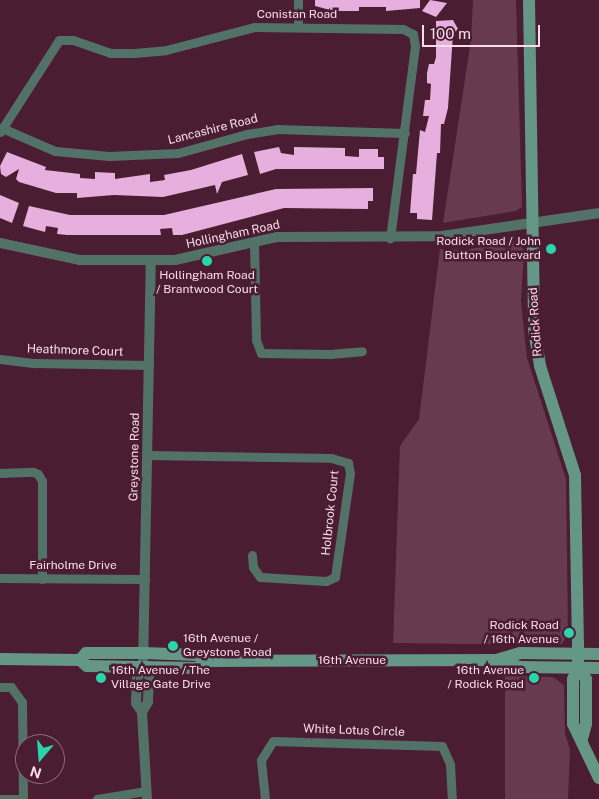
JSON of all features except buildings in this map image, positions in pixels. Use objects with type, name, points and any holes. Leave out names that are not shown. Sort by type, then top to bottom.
[{"type":"main road","name":"Rodick Road","points":[[529,0],[532,223],[537,356],[575,475],[578,668],[586,679],[586,724],[582,739],[599,778]]},
{"type":"main road","name":"16th Avenue","points":[[80,660],[86,653],[197,654],[207,661]]},
{"type":"main road","name":"16th Avenue","points":[[0,659],[80,660],[87,666],[197,668],[207,661],[496,660],[520,653],[599,654]]},
{"type":"main road","name":"16th Avenue","points":[[496,660],[520,667],[599,668]]},
{"type":"street","points":[[298,0],[298,26]]},
{"type":"street","name":"Conistan Road","points":[[1,130],[59,40],[73,40],[110,53],[134,53],[166,50],[254,27],[395,28],[413,34],[415,46],[390,238]]},
{"type":"street","name":"Lancashire Road","points":[[1,130],[55,151],[77,155],[146,157],[194,150],[247,134],[277,129],[405,133]]},
{"type":"street","name":"Hollingham Road","points":[[0,243],[79,260],[151,260],[191,258],[254,242],[288,236],[390,238],[442,236],[599,214]]},
{"type":"street","points":[[254,242],[256,340],[261,353],[330,354],[362,351]]},
{"type":"street","name":"Greystone Road","points":[[146,795],[142,712],[148,702],[149,677],[143,667],[151,260]]},
{"type":"street","name":"Heathmore Court","points":[[0,359],[44,364],[149,365]]},
{"type":"street","name":"Holbrook Court","points":[[148,455],[331,458],[348,464],[350,473],[335,577],[326,581],[260,577],[253,567],[252,555]]},
{"type":"street","points":[[0,473],[33,472],[38,474],[42,481],[42,579]]},
{"type":"street","name":"Fairholme Drive","points":[[0,578],[145,579]]},
{"type":"street","points":[[0,687],[11,687],[22,702],[23,799],[0,799]]},
{"type":"street","name":"White Lotus Circle","points":[[265,799],[261,760],[273,741],[442,746],[450,764],[452,799]]},
{"type":"street","points":[[97,799],[146,795]]},
{"type":"shaded area","points":[[473,0],[516,0],[522,207],[516,211],[443,223],[471,40]]},
{"type":"shaded area","points":[[511,241],[519,242],[524,251],[521,301],[527,358],[566,479],[568,634],[562,644],[555,645],[393,643],[400,446],[419,419],[440,249],[465,250]]},
{"type":"shaded area","points":[[505,676],[553,677],[564,685],[565,733],[570,750],[568,799],[505,799]]},
{"type":"place","name":"Rodick Road / John Button Boulevard","points":[[551,249]]},
{"type":"place","name":"Hollingham Road / Brantwood Court","points":[[207,261]]},
{"type":"place","name":"Rodick Road / 16th Avenue","points":[[569,633]]},
{"type":"place","name":"16th Avenue / Greystone Road","points":[[173,646]]},
{"type":"place","name":"16th Avenue / The Village Gate Drive","points":[[101,678]]},
{"type":"place","name":"16th Avenue / Rodick Road","points":[[534,678]]}]
